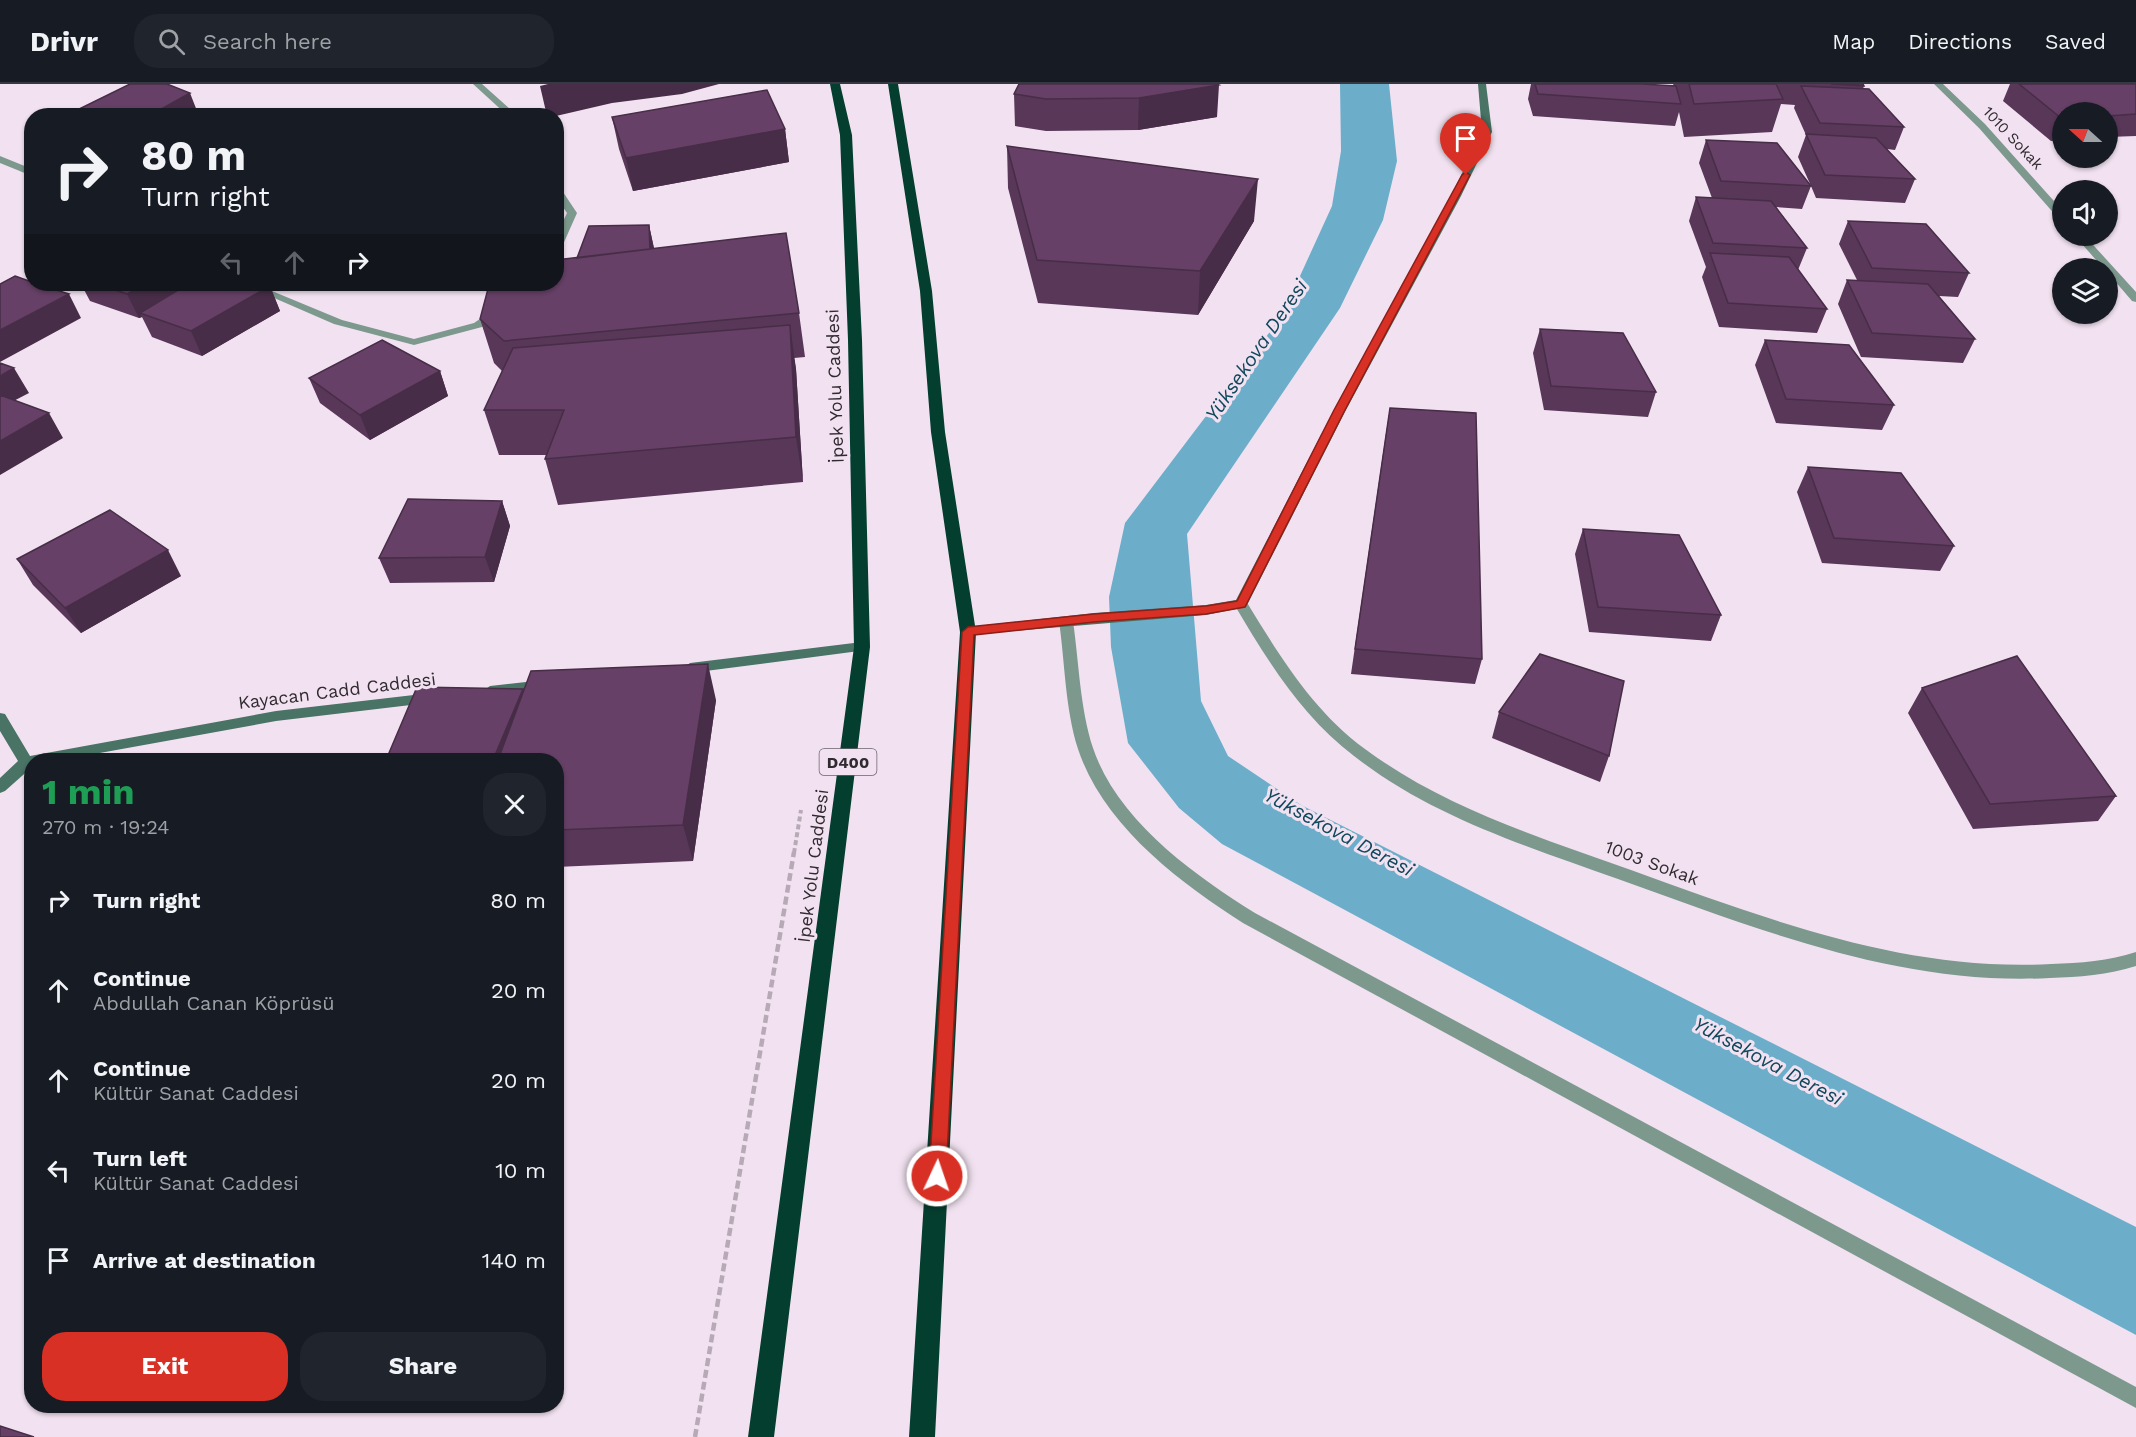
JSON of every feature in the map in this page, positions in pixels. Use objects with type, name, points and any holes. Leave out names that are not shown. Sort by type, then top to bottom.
[{"type":"highway","name":"İpek Yolu Caddesi","points":[[761,1437],[862,647],[855,340],[846,135],[835,84]]},
{"type":"highway","points":[[893,84],[926,291],[938,432],[968,632],[922,1437]]},
{"type":"street","points":[[477,84],[505,108]]},
{"type":"street","points":[[968,632],[1094,618],[1206,610],[1241,604],[1340,410],[1450,206],[1487,132],[1482,84]]},
{"type":"street","name":"1010 Sokak","points":[[1938,84],[1983,126],[2052,205]]},
{"type":"street","points":[[0,159],[24,170]]},
{"type":"street","points":[[564,200],[572,213],[564,231]]},
{"type":"street","points":[[2089,246],[2136,299]]},
{"type":"street","points":[[264,291],[338,322],[414,342],[478,325],[504,307]]},
{"type":"street","name":"1003 Sokak","points":[[1241,604],[1271,657],[1308,705],[1349,744],[1409,786],[1480,822],[1750,919],[1853,952],[1954,970],[2041,974],[2123,964],[2136,959]]},
{"type":"street","points":[[1066,621],[1084,745],[1099,777],[1119,809],[1145,840],[1210,894],[1249,918],[2136,1398]]},
{"type":"street","points":[[675,669],[862,647]]},
{"type":"street","points":[[476,693],[558,683]]},
{"type":"street","name":"Kayacan Cadd Caddesi","points":[[74,753],[276,716],[441,697]]},
{"type":"street","points":[[0,718],[24,753]]},
{"type":"street","points":[[0,787],[24,766]]},
{"type":"path","points":[[695,1437],[802,804]]},
{"type":"water","name":"Yüksekova Deresi","points":[[1340,84],[1389,84],[1397,161],[1383,220],[1340,308],[1187,534],[1201,701],[1228,756],[1301,805],[2136,1227],[2136,1335],[1222,844],[1179,808],[1128,743],[1111,647],[1109,597],[1125,523],[1272,329],[1300,276],[1332,206],[1341,151]]},
{"type":"building","points":[[130,84],[167,84],[190,93],[163,108],[81,108]]},
{"type":"building","points":[[1019,84],[1219,85],[1139,98],[1046,99],[1014,94]]},
{"type":"building","points":[[1535,84],[1676,86],[1681,104],[1538,94]]},
{"type":"building","points":[[1689,84],[1776,84],[1783,99],[1694,104]]},
{"type":"building","points":[[1831,84],[1863,84],[1864,86]]},
{"type":"building","points":[[2019,84],[2136,84],[2136,114],[2118,115],[2118,102],[2052,102],[2052,111]]},
{"type":"building","points":[[1801,86],[1869,89],[1904,127],[1820,123]]},
{"type":"building","points":[[767,90],[785,129],[626,158],[612,117]]},
{"type":"building","points":[[1806,134],[1876,138],[1915,179],[1825,175]]},
{"type":"building","points":[[1706,140],[1777,143],[1811,186],[1721,181]]},
{"type":"building","points":[[1007,146],[1258,179],[1200,271],[1037,260]]},
{"type":"building","points":[[1696,197],[1771,201],[1807,248],[1713,243]]},
{"type":"building","points":[[1848,221],[1926,224],[1969,273],[1872,268]]},
{"type":"building","points":[[649,225],[650,249],[577,258],[589,226]]},
{"type":"building","points":[[786,233],[799,313],[504,341],[480,319],[487,291],[564,291],[564,259]]},
{"type":"building","points":[[1710,253],[1789,257],[1827,309],[1728,303]]},
{"type":"building","points":[[15,276],[24,279],[24,291],[59,291],[69,294],[0,330],[0,284]]},
{"type":"building","points":[[1847,280],[1928,284],[1975,339],[1872,333]]},
{"type":"building","points":[[176,291],[261,291],[191,331],[140,313]]},
{"type":"building","points":[[790,325],[796,437],[545,459],[564,410],[484,410],[513,348]]},
{"type":"building","points":[[1540,329],[1623,333],[1656,392],[1551,386]]},
{"type":"building","points":[[382,340],[440,371],[360,415],[309,378]]},
{"type":"building","points":[[1765,340],[1849,345],[1894,405],[1786,399]]},
{"type":"building","points":[[0,363],[14,368],[0,376]]},
{"type":"building","points":[[0,395],[49,413],[0,441]]},
{"type":"building","points":[[1390,408],[1476,413],[1482,659],[1355,649]]},
{"type":"building","points":[[1808,467],[1901,473],[1954,546],[1834,538]]},
{"type":"building","points":[[408,499],[502,501],[485,557],[379,558]]},
{"type":"building","points":[[110,510],[168,550],[65,608],[17,559]]},
{"type":"building","points":[[1583,529],[1679,535],[1721,615],[1598,607]]},
{"type":"building","points":[[1540,654],[1624,681],[1609,756],[1499,712]]},
{"type":"building","points":[[2017,656],[2116,796],[1990,804],[1922,688]]},
{"type":"building","points":[[708,664],[683,825],[564,830],[564,753],[501,753],[531,671]]},
{"type":"building","points":[[417,687],[523,689],[496,753],[389,753]]},
{"type":"building","points":[[0,1426],[34,1437],[0,1437]]},
{"type":"route","points":[[937,1176],[968,632],[1094,618],[1206,610],[1241,604],[1340,410],[1466,175]]}]
